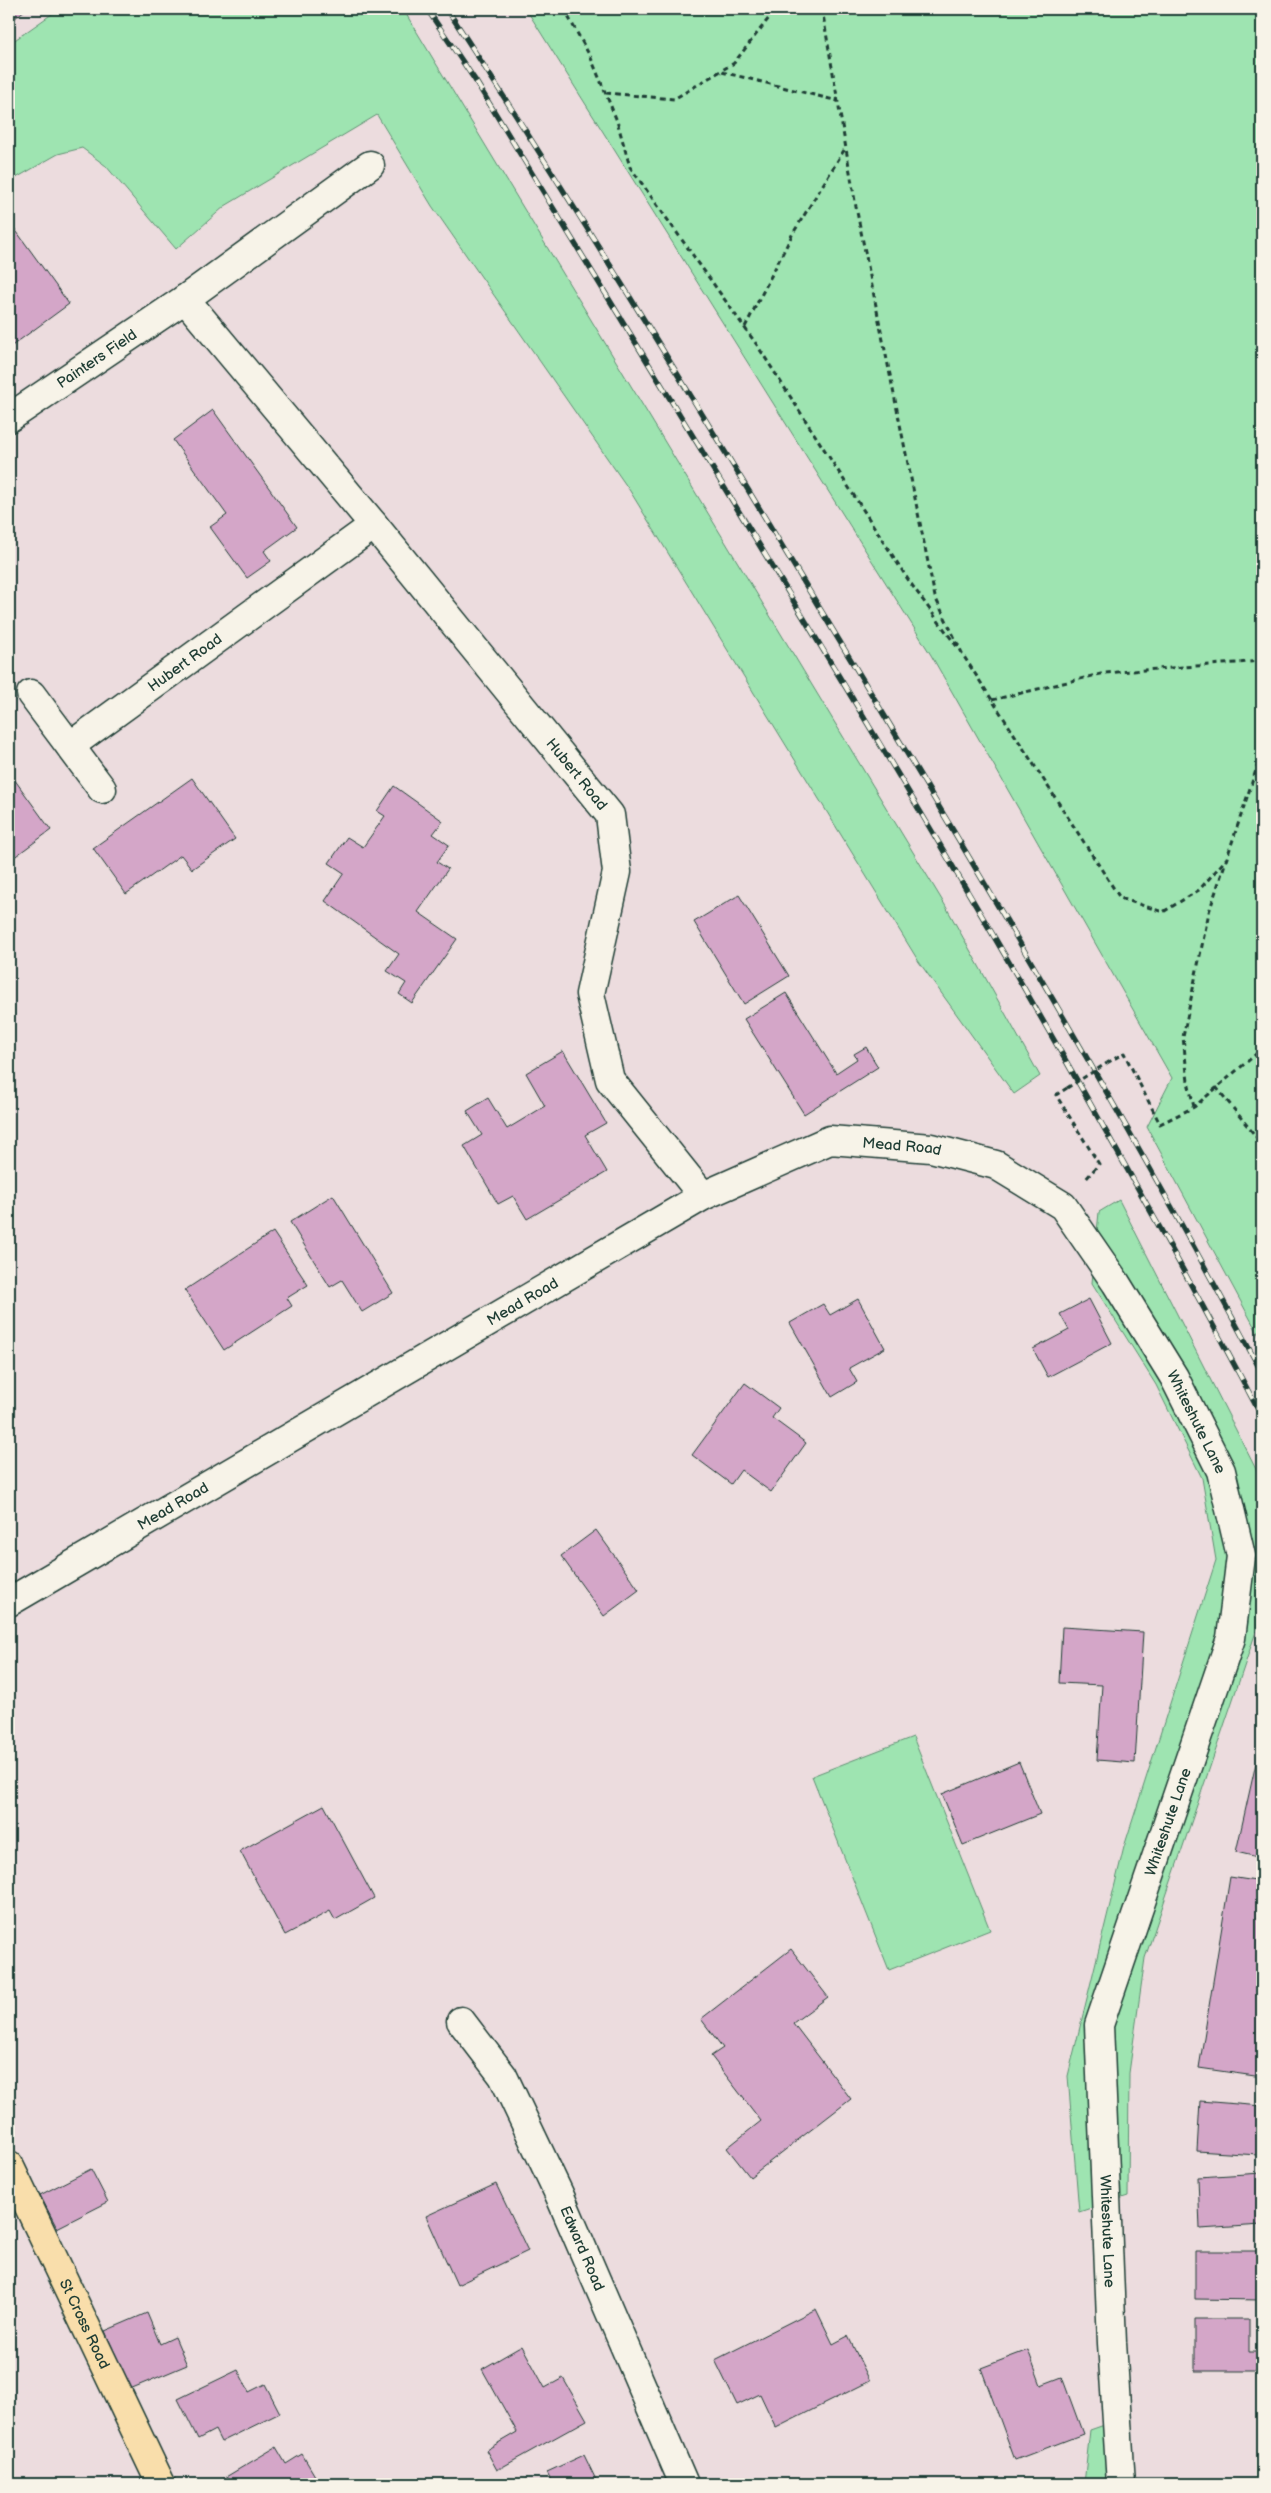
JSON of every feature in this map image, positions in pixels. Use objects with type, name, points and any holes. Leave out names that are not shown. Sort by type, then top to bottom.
[{"type":"main road","name":"St Cross Road","points":[[9,2165],[161,2484]]},
{"type":"street","name":"Painters Field","points":[[9,418],[186,299],[370,165]]},
{"type":"street","name":"Hubert Road","points":[[186,299],[374,525],[610,815],[617,872],[590,994],[610,1080],[703,1196]]},
{"type":"street","name":"Hubert Road","points":[[70,746],[374,525]]},
{"type":"street","points":[[31,694],[102,790]]},
{"type":"street","name":"Mead Road","points":[[9,1602],[703,1196],[830,1140],[931,1148],[996,1165],[1063,1206]]},
{"type":"street","name":"Whiteshute Lane","points":[[1063,1206],[1116,1283],[1174,1376],[1221,1471],[1241,1556],[1231,1638],[1099,2025],[1112,2343],[1121,2484]]},
{"type":"street","name":"Edward Road","points":[[461,2022],[503,2076],[559,2194],[684,2484]]},
{"type":"path","points":[[564,9],[591,58],[617,121],[630,167],[744,328],[909,581],[963,655],[1120,898],[1163,912],[1199,890],[1227,858]]},
{"type":"path","points":[[605,93],[674,99],[734,63],[776,9]]},
{"type":"path","points":[[822,9],[846,147],[936,597],[963,655]]},
{"type":"path","points":[[721,71],[838,101]]},
{"type":"path","points":[[744,328],[792,235],[846,147]]},
{"type":"path","points":[[992,700],[1105,672],[1262,661]]},
{"type":"path","points":[[1194,1107],[1188,1082],[1183,1037],[1209,912],[1262,752]]},
{"type":"path","points":[[1063,1206],[1099,1164],[1056,1095],[1124,1053],[1160,1124],[1194,1107],[1262,1049]]},
{"type":"path","points":[[1216,1088],[1262,1144]]},
{"type":"green space","points":[[59,9],[403,9],[945,905],[1040,1076],[1014,1094],[919,962],[630,491],[432,206],[377,115],[225,206],[176,249],[106,166],[82,148],[58,154],[9,182],[9,44]]},
{"type":"green space","points":[[526,9],[1262,9],[1262,1341],[1147,1127],[1172,1078],[931,655]]},
{"type":"green space","points":[[1119,1200],[1262,1481],[1262,1614],[1145,1958],[1129,2073],[1128,2196],[1079,2212],[1068,2076],[1124,1847],[1216,1560],[1202,1478],[1156,1385],[1092,1283],[1099,1212]]},
{"type":"green space","points":[[913,1737],[990,1930],[889,1970],[812,1776]]},
{"type":"green space","points":[[1130,2416],[1134,2484],[1084,2484],[1090,2430]]},
{"type":"building","points":[[9,9],[26,9],[9,23]]},
{"type":"building","points":[[9,221],[69,304],[9,348]]},
{"type":"building","points":[[213,410],[297,527],[264,551],[271,561],[247,578],[210,527],[227,515],[173,440]]},
{"type":"building","points":[[9,772],[51,830],[9,861]]},
{"type":"building","points":[[192,778],[235,839],[192,869],[181,855],[126,894],[93,848]]},
{"type":"building","points":[[394,786],[443,821],[433,834],[449,845],[437,862],[448,869],[418,912],[457,939],[412,1003],[399,994],[406,983],[387,971],[399,954],[325,901],[344,873],[329,863],[347,837],[363,847],[385,816],[377,811]]},
{"type":"building","points":[[739,895],[789,976],[744,1004],[694,922]]},
{"type":"building","points":[[786,993],[836,1073],[857,1059],[854,1054],[866,1047],[878,1067],[804,1114],[744,1019]]},
{"type":"building","points":[[563,1051],[606,1123],[585,1135],[607,1172],[527,1219],[513,1196],[498,1204],[464,1146],[482,1135],[467,1111],[488,1098],[507,1129],[545,1106],[526,1073]]},
{"type":"building","points":[[333,1195],[393,1293],[362,1312],[342,1280],[330,1287],[290,1222]]},
{"type":"building","points":[[273,1232],[308,1285],[287,1298],[292,1306],[224,1350],[185,1290]]},
{"type":"building","points":[[858,1299],[885,1348],[849,1368],[857,1382],[832,1397],[790,1323],[823,1304],[830,1315]]},
{"type":"building","points":[[1089,1299],[1112,1343],[1048,1377],[1033,1349],[1069,1330],[1060,1314]]},
{"type":"building","points":[[745,1383],[779,1408],[772,1418],[806,1443],[771,1492],[741,1470],[731,1484],[692,1455]]},
{"type":"building","points":[[596,1530],[639,1590],[604,1616],[561,1556]]},
{"type":"building","points":[[1062,1627],[1143,1632],[1135,1763],[1097,1760],[1102,1685],[1059,1683]]},
{"type":"building","points":[[1019,1762],[1040,1814],[963,1845],[942,1794]]},
{"type":"building","points":[[1256,1763],[1262,1765],[1262,1858],[1236,1852]]},
{"type":"building","points":[[324,1805],[374,1898],[335,1920],[330,1911],[285,1935],[240,1851]]},
{"type":"building","points":[[1230,1877],[1262,1882],[1262,2077],[1199,2068]]},
{"type":"building","points":[[791,1949],[828,1997],[793,2023],[851,2099],[750,2177],[727,2148],[761,2121],[711,2056],[723,2048],[701,2019]]},
{"type":"building","points":[[1200,2101],[1262,2106],[1258,2155],[1197,2151]]},
{"type":"building","points":[[91,2169],[108,2202],[57,2228],[40,2195]]},
{"type":"building","points":[[1262,2173],[1262,2225],[1200,2229],[1198,2177]]},
{"type":"building","points":[[496,2184],[528,2251],[457,2285],[426,2216]]},
{"type":"building","points":[[1195,2251],[1262,2251],[1262,2300],[1195,2299]]},
{"type":"building","points":[[816,2309],[833,2344],[848,2336],[870,2381],[776,2428],[760,2394],[737,2405],[715,2360]]},
{"type":"building","points":[[147,2313],[160,2344],[175,2337],[187,2365],[130,2389],[105,2331]]},
{"type":"building","points":[[1195,2319],[1249,2319],[1249,2352],[1262,2352],[1262,2371],[1195,2371]]},
{"type":"building","points":[[522,2346],[545,2388],[563,2378],[587,2420],[497,2470],[486,2450],[517,2432],[482,2369]]},
{"type":"building","points":[[1028,2350],[1041,2385],[1062,2377],[1083,2434],[1015,2460],[981,2368]]},
{"type":"building","points":[[238,2370],[249,2392],[265,2384],[280,2413],[221,2442],[215,2430],[198,2439],[178,2399]]},
{"type":"building","points":[[276,2447],[286,2464],[302,2454],[318,2481],[313,2484],[214,2484]]},
{"type":"building","points":[[584,2455],[598,2484],[553,2484],[547,2472]]},
{"type":"railway","points":[[427,9],[475,80],[879,742],[1075,1077],[1170,1246],[1262,1417]]},
{"type":"railway","points":[[447,9],[556,179],[662,350],[768,522],[922,779],[1120,1116],[1262,1373]]}]
